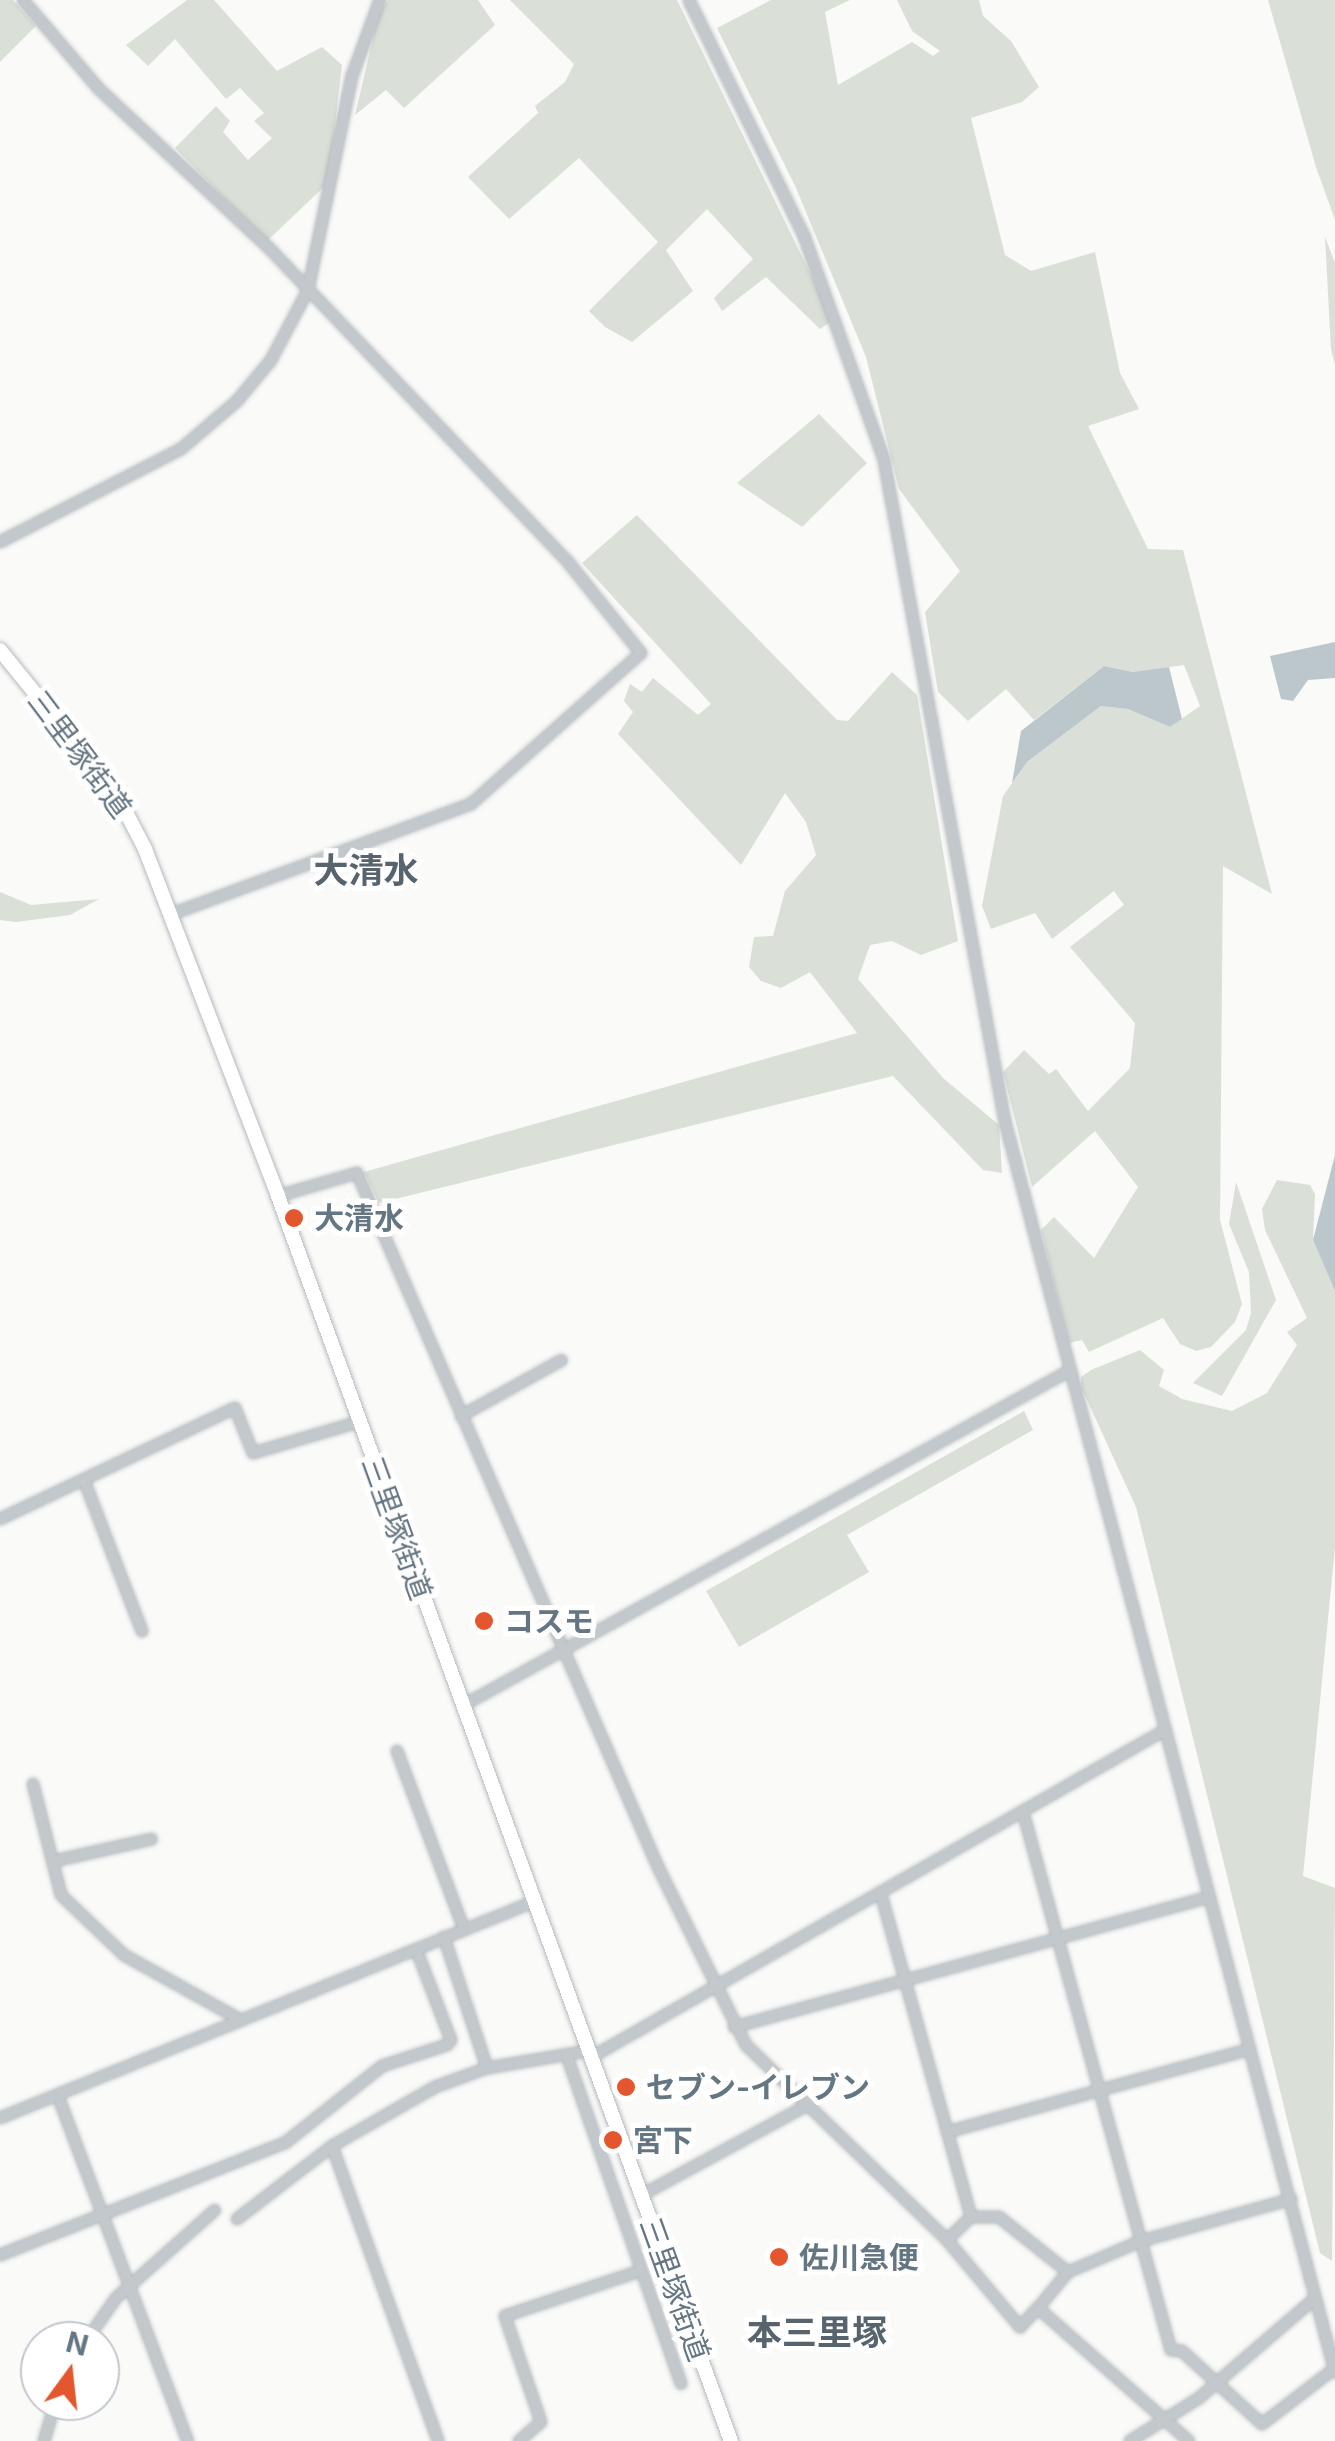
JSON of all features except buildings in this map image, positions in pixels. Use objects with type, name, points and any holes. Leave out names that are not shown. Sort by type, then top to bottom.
[{"type":"main road","name":"三里塚街道","points":[[0,650],[116,792],[170,915],[278,1196],[731,2441]]},
{"type":"street","points":[[23,0],[100,89],[308,290],[568,562],[641,654],[471,804],[170,915]]},
{"type":"street","points":[[0,542],[133,478],[215,422],[270,360],[308,290],[352,76],[380,0]]},
{"type":"street","points":[[689,0],[804,236],[873,420],[918,636],[978,994],[1067,1372],[1334,2370],[1318,2374],[1262,2424],[1182,2351],[1171,2350],[1022,1812]]},
{"type":"street","points":[[278,1196],[357,1173],[565,1653],[734,2027],[804,2106],[947,2240],[1020,2327],[1068,2272],[1141,2242],[1291,2199]]},
{"type":"street","points":[[461,1416],[562,1360]]},
{"type":"street","points":[[462,1706],[565,1653],[1067,1372]]},
{"type":"street","points":[[0,1519],[235,1408],[253,1452],[358,1422]]},
{"type":"street","points":[[84,1480],[142,1632]]},
{"type":"street","points":[[237,2219],[332,2146],[390,2109],[487,2068],[589,2054],[716,1988],[1165,1730]]},
{"type":"street","points":[[397,1752],[464,1930]]},
{"type":"street","points":[[33,1784],[62,1896],[124,1955],[239,2019]]},
{"type":"street","points":[[54,1860],[152,1840]]},
{"type":"street","points":[[882,1894],[971,2217]]},
{"type":"street","points":[[734,2027],[1210,1897]]},
{"type":"street","points":[[0,2118],[533,1902]]},
{"type":"street","points":[[444,1937],[487,2068]]},
{"type":"street","points":[[0,2256],[285,2144],[382,2066],[447,2045],[451,2040],[416,1949]]},
{"type":"street","points":[[947,2132],[1250,2049]]},
{"type":"street","points":[[566,2056],[681,2384]]},
{"type":"street","points":[[58,2096],[188,2441]]},
{"type":"street","points":[[640,2196],[804,2106]]},
{"type":"street","points":[[332,2146],[438,2441]]},
{"type":"street","points":[[102,2321],[132,2285],[215,2210]]},
{"type":"street","points":[[947,2240],[971,2217],[999,2217],[1068,2272]]},
{"type":"street","points":[[519,2441],[541,2422],[505,2316],[640,2271]]},
{"type":"street","points":[[1130,2441],[1216,2383],[1314,2299]]},
{"type":"street","points":[[1038,2308],[1188,2441]]},
{"type":"shaded area","points":[[0,0],[13,0],[36,26],[0,62]]},
{"type":"shaded area","points":[[187,0],[214,0],[277,71],[322,47],[342,65],[328,183],[267,241],[175,148],[216,106],[230,121],[223,132],[248,160],[272,138],[254,121],[264,113],[240,88],[226,99],[175,39],[148,66],[126,45]]},
{"type":"shaded area","points":[[388,0],[478,0],[495,25],[404,108],[386,90],[355,115],[378,17]]},
{"type":"shaded area","points":[[510,0],[677,0],[833,320],[820,329],[766,277],[722,311],[714,298],[753,259],[707,209],[666,250],[693,291],[632,342],[605,327],[589,311],[658,242],[579,158],[509,219],[468,177],[538,113],[535,106],[565,82],[574,64]]},
{"type":"shaded area","points":[[771,0],[850,0],[825,12],[838,85],[912,42],[933,56],[940,51],[912,31],[897,0],[979,0],[983,16],[1011,41],[1039,87],[1022,102],[971,118],[1005,255],[1031,271],[1095,252],[1120,373],[1139,409],[1088,426],[1148,549],[1183,550],[1272,894],[1223,866],[1220,1220],[1242,1304],[1235,1322],[1211,1347],[1196,1351],[1180,1344],[1163,1318],[1089,1352],[1082,1340],[1069,1343],[1041,1230],[1054,1217],[1094,1258],[1138,1187],[1095,1131],[1032,1187],[1003,1072],[1024,1050],[1049,1074],[1056,1069],[1088,1111],[1130,1068],[1135,1023],[1070,947],[1124,905],[1114,891],[1052,939],[1035,913],[991,929],[982,906],[1003,796],[1027,762],[1101,706],[1128,709],[1170,727],[1200,706],[1184,665],[1133,672],[1104,666],[1034,720],[1006,689],[968,721],[938,692],[925,612],[960,571],[899,489],[866,357],[796,188],[717,28]]},
{"type":"shaded area","points":[[1268,0],[1335,0],[1335,220],[1316,167]]},
{"type":"shaded area","points":[[1325,237],[1335,263],[1335,365],[1331,349]]},
{"type":"shaded area","points":[[819,414],[867,463],[802,527],[737,483]]},
{"type":"shaded area","points":[[637,515],[837,720],[848,721],[892,672],[917,695],[958,941],[921,955],[892,941],[870,945],[858,979],[943,1078],[999,1125],[1002,1173],[983,1170],[893,1076],[379,1203],[364,1172],[857,1033],[810,972],[781,988],[761,981],[749,967],[754,937],[773,936],[785,891],[816,855],[806,822],[785,793],[741,865],[618,734],[633,712],[624,701],[630,684],[642,692],[653,678],[698,715],[711,704],[582,563]]},
{"type":"shaded area","points":[[1335,642],[1335,678],[1308,680],[1293,701],[1281,699],[1270,656]]},
{"type":"shaded area","points":[[1104,666],[1133,672],[1169,667],[1182,719],[1170,727],[1128,709],[1101,706],[1027,762],[1012,783],[1021,731]]},
{"type":"shaded area","points":[[0,892],[31,905],[99,899],[70,915],[16,922],[0,920]]},
{"type":"shaded area","points":[[1335,1155],[1335,1291],[1313,1240]]},
{"type":"shaded area","points":[[1277,1180],[1310,1185],[1315,1194],[1313,1240],[1335,1291],[1335,1547],[1303,1876],[1335,1888],[1332,2261],[1320,2253],[1136,1507],[1081,1387],[1081,1377],[1091,1370],[1140,1350],[1164,1370],[1159,1386],[1182,1399],[1232,1411],[1267,1393],[1297,1345],[1287,1332],[1307,1318],[1265,1230],[1262,1209]]},
{"type":"shaded area","points":[[1236,1182],[1276,1300],[1222,1396],[1193,1383],[1246,1330],[1251,1313],[1249,1272],[1229,1224]]},
{"type":"shaded area","points":[[1024,1411],[1033,1430],[847,1535],[869,1572],[739,1647],[706,1591]]},
{"type":"place","name":"大清水","points":[[294,1218]]},
{"type":"place","name":"コスモ","points":[[484,1621]]},
{"type":"place","name":"セブン-イレブン","points":[[626,2087]]},
{"type":"place","name":"宮下","points":[[613,2140]]},
{"type":"place","name":"佐川急便","points":[[779,2257]]},
{"type":"district","name":"大清水","points":[[366,870]]},
{"type":"district","name":"本三里塚","points":[[817,2332]]}]
